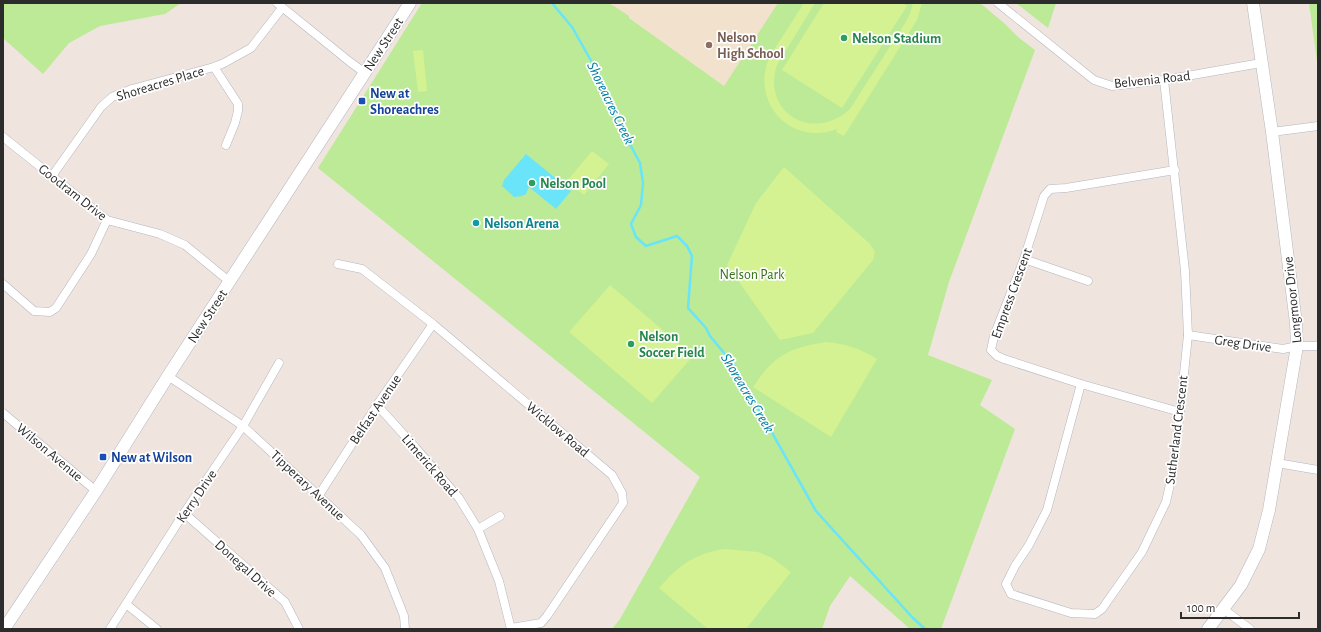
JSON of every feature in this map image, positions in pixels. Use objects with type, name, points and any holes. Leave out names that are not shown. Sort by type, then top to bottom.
[{"type":"main road","name":"New Street","points":[[5,624],[96,491],[168,376],[410,3]]},
{"type":"main road","name":"Longmoor Drive","points":[[1208,629],[1222,608],[1241,585],[1259,549],[1269,510],[1297,346],[1295,316],[1272,132],[1253,3]]},
{"type":"street","name":"Belvenia Road","points":[[998,3],[1094,80],[1112,86],[1164,80],[1261,63]]},
{"type":"street","points":[[279,5],[365,73]]},
{"type":"street","name":"Shoreacres Place","points":[[52,176],[101,107],[112,97],[132,89],[224,63],[251,48],[279,5]]},
{"type":"street","points":[[214,67],[238,104],[235,123],[226,145]]},
{"type":"street","name":"Sutherland Crescent","points":[[1081,384],[1047,510],[1029,546],[1015,566],[1006,584],[1011,594],[1071,613],[1095,614],[1102,608],[1142,552],[1166,502],[1174,471],[1188,335],[1185,271],[1164,80]]},
{"type":"street","points":[[1272,132],[1318,126]]},
{"type":"street","name":"Goodram Drive","points":[[3,137],[107,220],[160,234],[185,245],[230,282]]},
{"type":"street","name":"Empress Crescent","points":[[1175,170],[1066,188],[1050,189],[1044,196],[1024,258],[994,336],[991,350],[997,356],[1004,359],[1081,384],[1180,412]]},
{"type":"street","points":[[3,284],[34,311],[50,312],[56,308],[86,261],[107,220]]},
{"type":"street","points":[[1024,258],[1088,282]]},
{"type":"street","name":"Wicklow Road","points":[[338,264],[362,269],[433,324],[612,475],[622,493],[623,503],[547,616],[541,623],[511,629]]},
{"type":"street","name":"Belfast Avenue","points":[[319,495],[377,405],[433,324]]},
{"type":"street","name":"Greg Drive","points":[[1188,335],[1283,349],[1297,346],[1318,346]]},
{"type":"street","name":"Kerry Drive","points":[[110,629],[184,513],[243,426],[279,363]]},
{"type":"street","name":"Tipperary Avenue","points":[[168,376],[243,426],[362,535],[385,568],[404,616],[405,629]]},
{"type":"street","name":"Limerick Road","points":[[377,405],[459,498],[478,529],[499,581],[511,629]]},
{"type":"street","name":"Wilson Avenue","points":[[3,413],[96,491]]},
{"type":"street","points":[[1277,463],[1318,470]]},
{"type":"street","name":"Donegal Drive","points":[[184,513],[285,602],[299,629]]},
{"type":"street","points":[[478,529],[500,516]]},
{"type":"street","points":[[126,604],[157,629]]},
{"type":"street","points":[[1222,608],[1250,629]]},
{"type":"shaded area","name":"Nelson High School","points":[[609,3],[778,3],[724,86]]},
{"type":"green space","points":[[3,3],[181,3],[165,14],[100,26],[69,43],[43,74],[3,38]]},
{"type":"green space","name":"Nelson Park","points":[[422,3],[609,3],[724,86],[778,3],[980,3],[1035,50],[949,282],[928,355],[992,380],[980,405],[1015,429],[941,629],[910,629],[850,576],[830,606],[822,629],[612,629],[620,619],[700,477],[318,168]]},
{"type":"green space","points":[[804,3],[815,3],[777,65],[774,82],[777,97],[784,109],[794,118],[807,123],[821,123],[836,119],[850,109],[907,20],[913,3],[922,3],[917,20],[844,136],[836,132],[837,129],[821,133],[807,132],[793,128],[782,120],[773,110],[767,97],[764,83],[767,63],[774,49]]},
{"type":"green space","name":"Nelson Stadium","points":[[824,3],[902,3],[907,6],[842,108],[782,70]]},
{"type":"green space","points":[[1016,3],[1056,3],[1048,28]]},
{"type":"green space","points":[[1309,3],[1318,3],[1318,69]]},
{"type":"green space","points":[[423,50],[427,91],[418,92],[413,51]]},
{"type":"green space","points":[[592,151],[609,164],[584,195],[567,181]]},
{"type":"green space","points":[[784,167],[870,244],[875,252],[873,260],[813,333],[780,340],[727,265],[756,203]]},
{"type":"green space","name":"Nelson Soccer Field","points":[[610,285],[693,356],[652,403],[569,332]]},
{"type":"green space","points":[[826,342],[852,347],[877,359],[831,437],[753,387],[768,367],[792,350]]},
{"type":"green space","points":[[725,549],[758,552],[772,558],[791,572],[746,629],[708,629],[659,588],[680,567],[696,557]]},
{"type":"water","name":"Nelson Pool","points":[[526,154],[571,191],[556,209],[529,187],[526,194],[514,197],[502,186],[504,180]]},
{"type":"waterway","name":"Shoreacres Creek","points":[[552,3],[572,27],[602,80],[612,111],[640,163],[643,183],[641,205],[631,224],[636,237],[646,246],[677,236],[687,246],[692,256],[688,308],[706,328],[710,336],[734,365],[816,511],[912,617],[925,629]]},
{"type":"place","name":"Nelson Stadium","points":[[844,38]]},
{"type":"place","name":"Nelson High School","points":[[709,45]]},
{"type":"place","name":"New at Shoreachres","points":[[362,101]]},
{"type":"place","name":"Nelson Pool","points":[[532,183]]},
{"type":"place","name":"Nelson Arena","points":[[476,223]]},
{"type":"place","name":"Nelson Soccer Field","points":[[631,344]]},
{"type":"place","name":"New at Wilson","points":[[103,457]]}]
